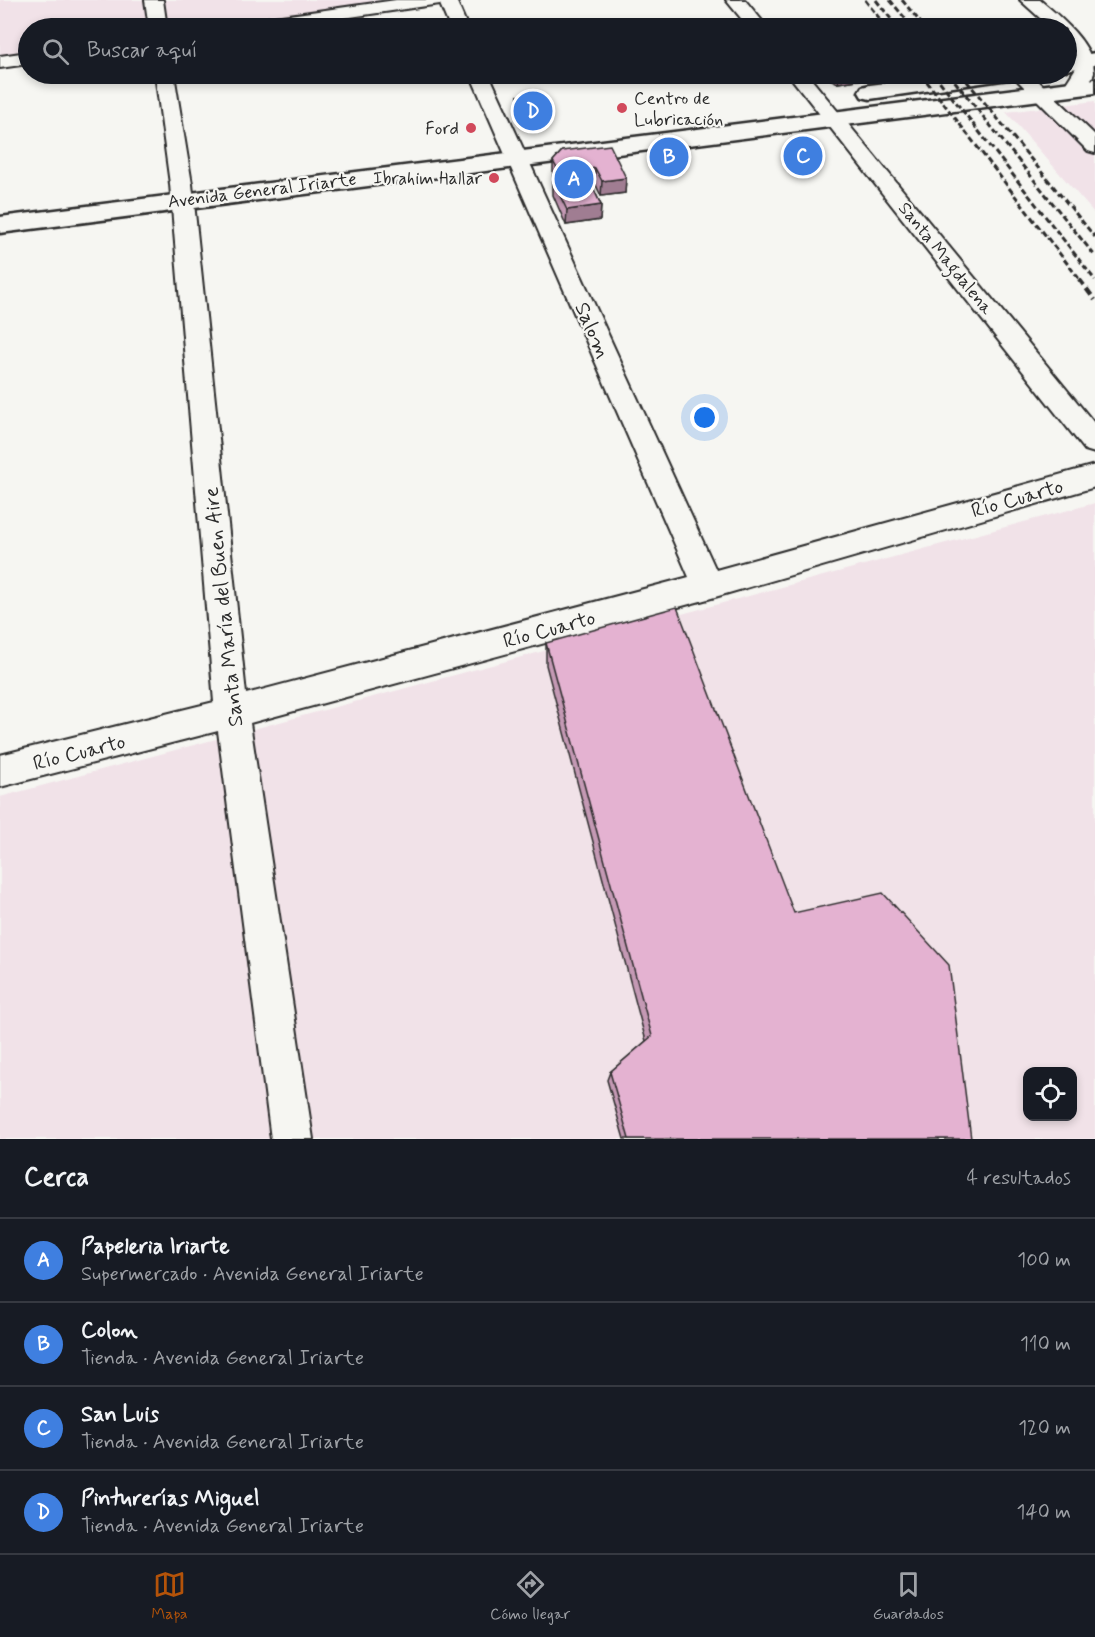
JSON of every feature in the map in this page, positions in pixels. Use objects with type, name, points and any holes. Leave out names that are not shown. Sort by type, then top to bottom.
[{"type":"main road","points":[[1077,62],[1093,59]]},
{"type":"main road","name":"Avenida General Iriarte","points":[[0,208],[182,192],[512,150],[835,103],[944,84]]},
{"type":"main road","name":"Avenida General Iriarte","points":[[795,103],[1038,93],[1095,86]]},
{"type":"main road","name":"Avenida General Iriarte","points":[[512,150],[759,107]]},
{"type":"main road","name":"Avenida General Iriarte","points":[[0,225],[182,192]]},
{"type":"street","points":[[154,0],[157,18]]},
{"type":"street","points":[[309,18],[434,0]]},
{"type":"street","points":[[447,0],[455,18]]},
{"type":"street","points":[[735,0],[750,18]]},
{"type":"street","points":[[1029,0],[1050,18]]},
{"type":"street","points":[[1073,88],[1088,78],[1093,59],[1077,41]]},
{"type":"street","points":[[0,62],[18,59]]},
{"type":"street","name":"Santa María del Buen Aire","points":[[166,84],[182,192],[232,714],[292,1139]]},
{"type":"street","name":"Salom","points":[[483,84],[708,586]]},
{"type":"street","name":"Santa Magdalena","points":[[809,84],[835,103],[1095,443]]},
{"type":"street","points":[[1029,84],[1095,147]]},
{"type":"street","name":"Río Cuarto","points":[[0,771],[232,714],[708,586],[1095,476]]},
{"type":"shaded area","points":[[0,0],[383,0],[268,18],[18,18],[18,58],[0,61]]},
{"type":"shaded area","points":[[1095,101],[1095,214],[1006,112]]},
{"type":"shaded area","points":[[1095,503],[1095,1139],[0,1139],[0,797]]},
{"type":"building","points":[[539,93],[548,112],[531,115],[525,112],[518,96]]},
{"type":"building","points":[[610,145],[626,178],[602,181],[595,168],[560,174],[553,161],[562,151]]},
{"type":"building","points":[[587,175],[601,205],[567,210],[553,181]]},
{"type":"building","points":[[677,607],[794,913],[883,893],[949,965],[971,1139],[629,1139],[610,1072],[652,1036],[546,643]]},
{"type":"railway","points":[[865,0],[879,18]]},
{"type":"railway","points":[[876,0],[890,18]]},
{"type":"railway","points":[[890,0],[905,18]]},
{"type":"railway","points":[[902,0],[917,18]]},
{"type":"railway","points":[[929,84],[1080,280]]},
{"type":"railway","points":[[942,84],[1095,280]]},
{"type":"railway","points":[[957,84],[1095,256]]},
{"type":"railway","points":[[969,84],[1095,237]]},
{"type":"railway","points":[[1079,279],[1095,300]]},
{"type":"place","name":"Centro de Lubricación","points":[[622,108]]},
{"type":"place","name":"Pinturerías Miguel","points":[[533,111]]},
{"type":"place","name":"Ford","points":[[471,128]]},
{"type":"place","name":"San Luis","points":[[803,156]]},
{"type":"place","name":"Colon","points":[[669,157]]},
{"type":"place","name":"Ibrahim Hallar","points":[[494,178]]},
{"type":"place","name":"Papeleria Iriarte","points":[[574,179]]}]
